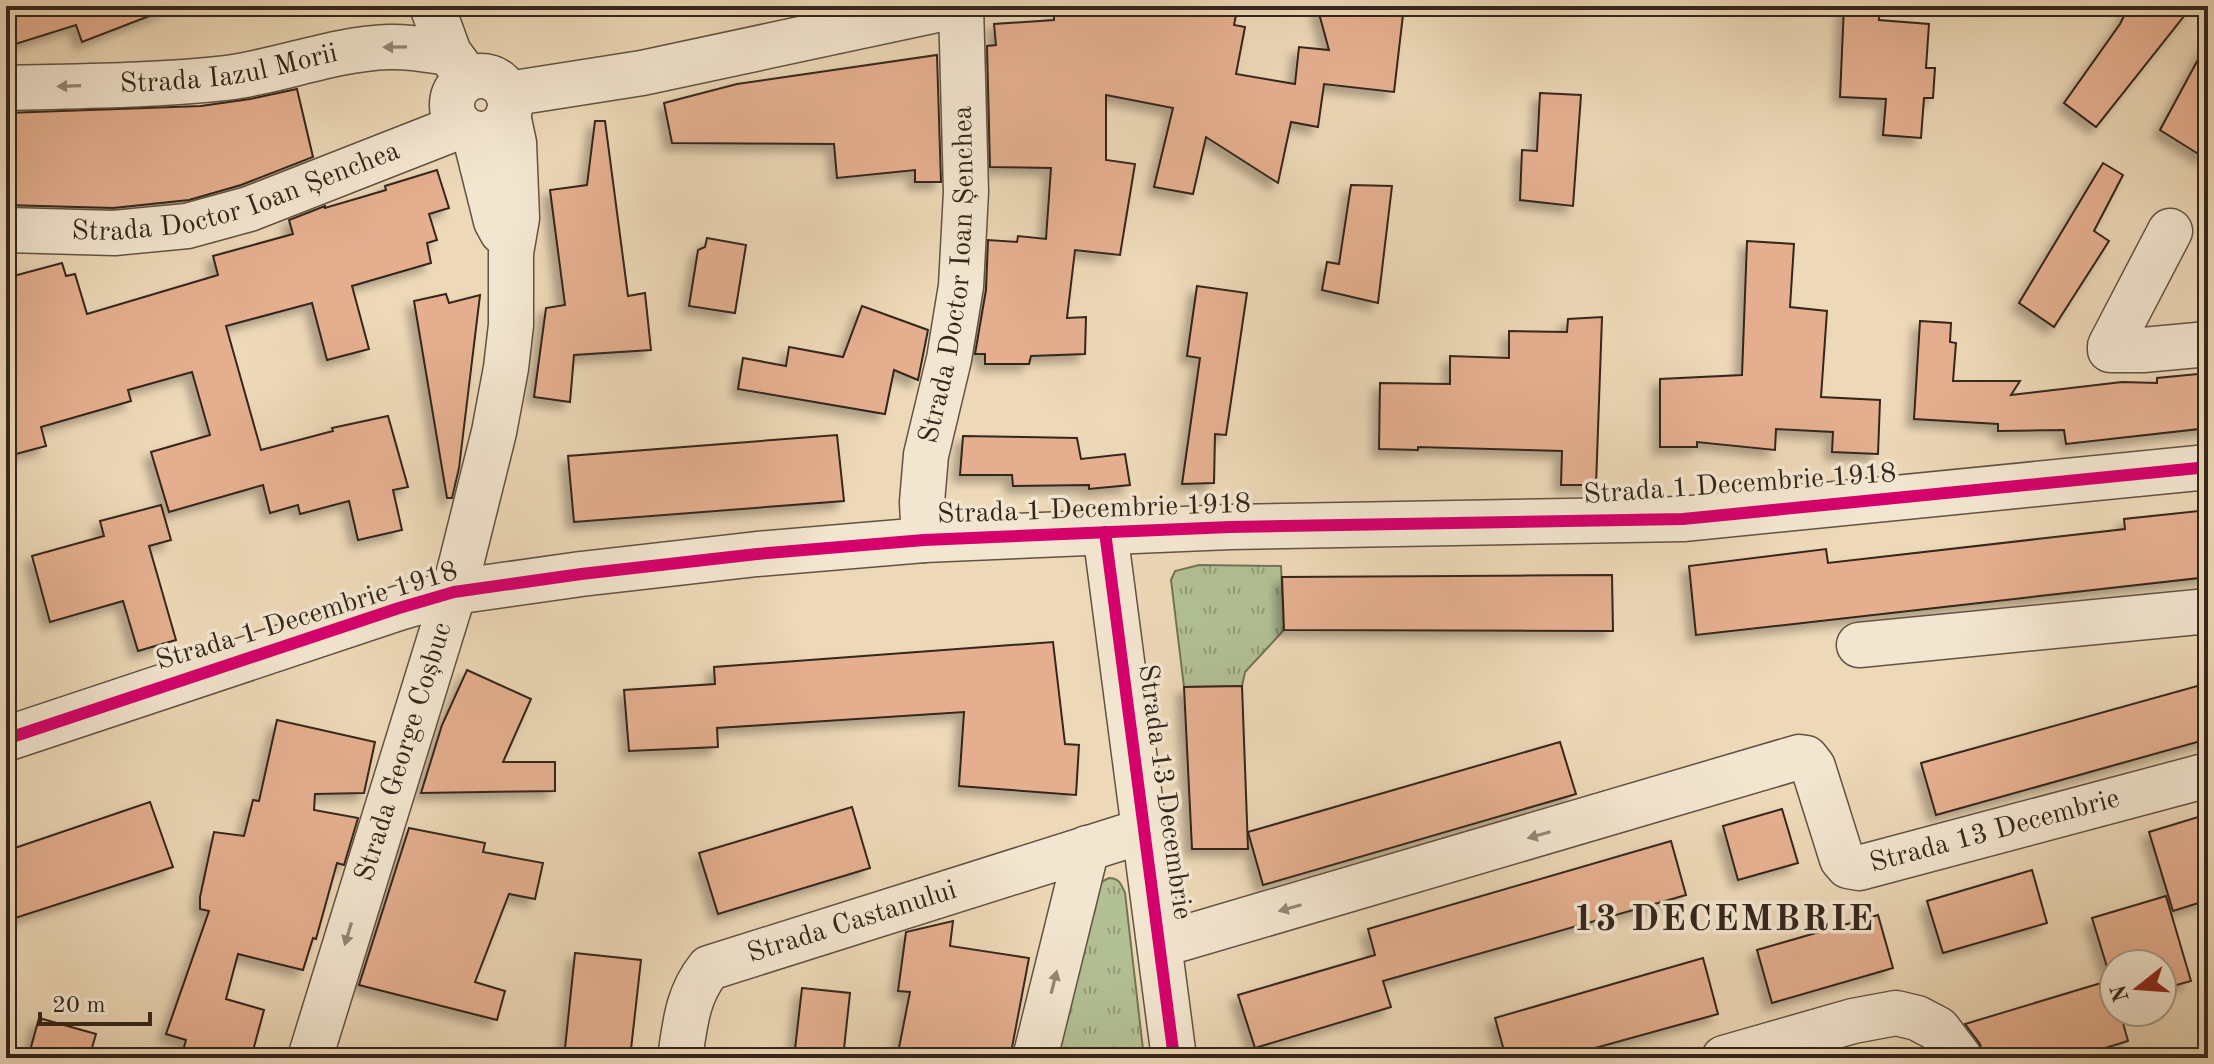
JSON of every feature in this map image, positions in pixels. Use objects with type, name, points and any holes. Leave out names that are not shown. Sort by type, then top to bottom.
[{"type":"street","points":[[432,6],[459,66]]},
{"type":"street","name":"Strada Doctor Ioan Șenchea","points":[[6,230],[114,233],[187,226],[249,209],[488,117],[642,73],[955,6]]},
{"type":"street","name":"Strada Doctor Ioan Șenchea","points":[[924,540],[922,502],[926,455],[949,359],[961,286],[966,192],[961,6]]},
{"type":"street","name":"Strada Iazul Morii","points":[[6,88],[173,83],[229,77],[340,53],[412,47],[492,77],[502,84],[488,117]]},
{"type":"street","name":"Strada George Coșbuc","points":[[310,1058],[454,592],[494,432],[506,368],[511,313],[511,253],[496,221],[488,117]]},
{"type":"street","points":[[2170,231],[2124,316],[2110,350],[2117,352],[2208,344]]},
{"type":"street","name":"Strada 1 Decembrie 1918","points":[[6,739],[454,592],[757,554],[924,540],[1105,532],[1683,519],[2208,467]]},
{"type":"street","name":"Strada 13 Decembrie","points":[[1105,532],[1174,1058]]},
{"type":"street","points":[[1859,645],[2208,611]]},
{"type":"street","name":"Strada 13 Decembrie","points":[[1160,945],[1802,757],[1813,767],[1842,859],[1848,866],[1859,868],[2208,775]]},
{"type":"street","name":"Strada Castanului","points":[[680,1058],[689,1002],[709,968],[1143,831]]},
{"type":"street","points":[[1035,1058],[1087,848]]},
{"type":"street","points":[[1724,1058],[1863,1018],[1896,1013],[1917,1018],[1938,1029],[1960,1058]]},
{"type":"green space","points":[[1199,565],[1281,566],[1284,630],[1245,672],[1242,686],[1184,687],[1171,580],[1175,571]]},
{"type":"green space","points":[[1109,878],[1117,880],[1125,893],[1144,1058],[1053,1058],[1101,882]]},
{"type":"building","points":[[6,6],[170,8],[82,42],[76,25],[6,47]]},
{"type":"building","points":[[1107,6],[1164,6],[1196,12],[1198,6],[1238,6],[1234,25],[1245,27],[1236,74],[1295,84],[1299,47],[1329,50],[1317,6],[1404,6],[1394,92],[1324,84],[1318,127],[1291,122],[1278,183],[1206,137],[1193,194],[1154,187],[1173,108],[1106,95],[1106,160],[1135,164],[1120,255],[1075,250],[1067,318],[1086,317],[1085,354],[1031,356],[1029,364],[985,364],[985,354],[975,354],[986,290],[988,240],[1017,242],[1018,236],[1046,239],[1051,168],[990,167],[987,46],[996,45],[994,24],[1054,20],[1054,16]]},
{"type":"building","points":[[1844,6],[1880,6],[1879,20],[1929,24],[1926,68],[1935,68],[1933,98],[1924,98],[1921,138],[1883,135],[1886,99],[1840,97]]},
{"type":"building","points":[[2129,6],[2192,6],[2096,127],[2064,103],[2120,24]]},
{"type":"building","points":[[2208,41],[2208,160],[2160,130]]},
{"type":"building","points":[[937,55],[941,182],[915,182],[915,170],[837,178],[834,144],[672,143],[664,103],[737,84]]},
{"type":"building","points":[[297,89],[313,157],[241,185],[189,200],[113,208],[6,205],[6,113],[201,106]]},
{"type":"building","points":[[1540,93],[1581,95],[1573,206],[1520,200],[1522,150],[1537,151]]},
{"type":"building","points":[[595,121],[605,121],[628,296],[645,293],[651,350],[574,355],[570,402],[534,397],[546,308],[565,305],[550,190],[587,185]]},
{"type":"building","points":[[2103,163],[2123,175],[2094,231],[2109,241],[2054,327],[2019,303]]},
{"type":"building","points":[[437,170],[449,208],[429,214],[437,240],[427,243],[431,263],[352,286],[369,349],[327,360],[312,303],[226,326],[261,450],[333,431],[332,428],[388,416],[408,487],[393,490],[402,530],[358,540],[349,501],[300,514],[298,505],[270,513],[263,485],[169,512],[151,452],[210,435],[192,372],[128,390],[131,401],[41,427],[46,446],[12,455],[6,434],[6,278],[62,263],[66,276],[75,274],[87,314],[218,275],[213,256],[293,234],[289,220],[325,206],[386,190],[385,186]]},
{"type":"building","points":[[1351,185],[1392,186],[1378,303],[1322,290],[1327,262],[1339,264]]},
{"type":"building","points":[[707,238],[746,245],[735,313],[689,306],[698,250],[705,247]]},
{"type":"building","points":[[1747,241],[1794,244],[1790,307],[1827,311],[1821,397],[1880,400],[1878,454],[1832,452],[1833,432],[1776,429],[1775,450],[1697,442],[1697,447],[1660,447],[1660,379],[1742,375]]},
{"type":"building","points":[[1197,286],[1247,293],[1226,435],[1215,434],[1214,483],[1182,484],[1200,358],[1187,356]]},
{"type":"building","points":[[446,294],[449,303],[480,295],[459,468],[452,498],[447,498],[414,301]]},
{"type":"building","points":[[862,306],[928,330],[918,380],[894,370],[885,414],[738,389],[743,358],[786,366],[789,347],[843,357]]},
{"type":"building","points":[[1602,317],[1596,485],[1561,485],[1562,451],[1418,447],[1418,450],[1379,449],[1380,383],[1450,384],[1450,356],[1509,358],[1509,331],[1567,332],[1568,319]]},
{"type":"building","points":[[1920,321],[1951,323],[1950,342],[1956,343],[1953,381],[2020,381],[2011,395],[2122,382],[2157,383],[2157,378],[2208,373],[2208,428],[2066,444],[2064,430],[1998,431],[1998,424],[1914,419]]},
{"type":"building","points":[[837,435],[844,501],[574,522],[568,456]]},
{"type":"building","points":[[963,436],[1077,438],[1081,459],[1125,454],[1130,485],[1089,489],[1089,485],[1013,486],[1012,475],[960,475]]},
{"type":"building","points":[[161,505],[171,540],[149,546],[176,640],[138,651],[123,601],[50,622],[32,556],[104,536],[100,521]]},
{"type":"building","points":[[2208,510],[2208,577],[1696,635],[1689,566],[1826,549],[1828,563],[2125,529],[2124,519]]},
{"type":"building","points":[[1612,575],[1613,631],[1284,630],[1282,577]]},
{"type":"building","points":[[1053,642],[1065,744],[1079,745],[1076,795],[959,786],[964,712],[717,728],[718,747],[629,751],[624,690],[715,684],[714,667]]},
{"type":"building","points":[[467,670],[531,699],[503,762],[555,762],[555,791],[421,793],[442,725]]},
{"type":"building","points":[[2208,683],[2208,739],[1936,815],[1921,763]]},
{"type":"building","points":[[1242,686],[1248,849],[1192,849],[1184,687]]},
{"type":"building","points":[[277,720],[375,742],[364,793],[315,794],[314,810],[358,818],[344,865],[337,863],[316,939],[313,938],[303,970],[238,954],[226,999],[264,1010],[251,1058],[181,1058],[186,1040],[166,1034],[209,911],[200,909],[200,897],[214,832],[244,836],[253,800],[259,801]]},
{"type":"building","points":[[1560,742],[1576,794],[1263,885],[1248,832]]},
{"type":"building","points":[[150,802],[173,867],[6,921],[6,851]]},
{"type":"building","points":[[852,807],[870,868],[718,914],[699,853]]},
{"type":"building","points":[[1782,809],[1798,863],[1738,880],[1723,826]]},
{"type":"building","points":[[2208,814],[2208,900],[2173,911],[2149,832]]},
{"type":"building","points":[[409,828],[485,843],[483,852],[543,863],[535,899],[509,894],[475,982],[505,991],[497,1020],[359,985]]},
{"type":"building","points":[[1671,841],[1686,895],[1383,981],[1391,1007],[1255,1048],[1238,995],[1375,955],[1368,929]]},
{"type":"building","points":[[2032,870],[2047,923],[1943,953],[1927,901]]},
{"type":"building","points":[[2166,896],[2191,981],[2178,985],[2178,948],[2101,948],[2092,918]]},
{"type":"building","points":[[1878,915],[1893,968],[1772,1003],[1757,950]]},
{"type":"building","points":[[953,921],[950,946],[1029,958],[1010,1058],[897,1058],[910,992],[898,991],[906,932]]},
{"type":"building","points":[[575,953],[641,960],[630,1058],[564,1058]]},
{"type":"building","points":[[1703,958],[1718,1014],[1559,1058],[1506,1058],[1495,1018]]},
{"type":"building","points":[[2098,984],[2098,1028],[2124,1028],[2128,1041],[2072,1058],[1984,1058],[1980,1044],[1965,1024]]},
{"type":"building","points":[[802,988],[850,993],[843,1058],[794,1058]]},
{"type":"building","points":[[39,1018],[96,1034],[89,1058],[28,1058]]},
{"type":"cycle path","points":[[6,739],[454,592],[581,574],[757,554],[924,540],[1230,527],[1683,519],[2208,467]]},
{"type":"cycle path","points":[[1105,532],[1174,1058]]},
{"type":"district","name":"13 DECEMBRIE","points":[[1724,921]]}]
